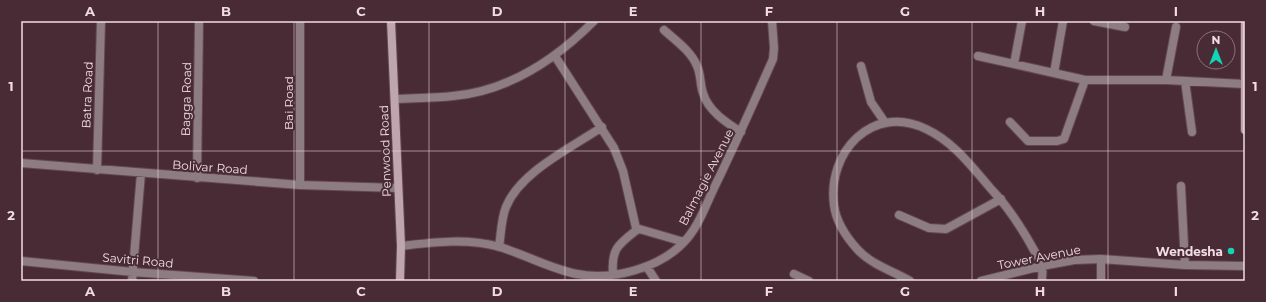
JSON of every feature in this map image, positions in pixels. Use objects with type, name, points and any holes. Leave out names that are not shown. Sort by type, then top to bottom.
[{"type":"street","name":"Batra Road","points":[[97,170],[101,21]]},
{"type":"street","name":"Bagga Road","points":[[197,178],[199,21]]},
{"type":"street","name":"Bai Road","points":[[300,21],[300,185]]},
{"type":"street","name":"Penwood Road","points":[[391,21],[401,246],[400,281]]},
{"type":"street","points":[[395,99],[454,96],[482,91],[511,82],[536,69],[555,56],[594,21]]},
{"type":"street","name":"Balmagie Avenue","points":[[401,246],[444,241],[499,247],[577,274],[595,276],[648,267],[661,261],[684,242],[694,230],[741,132],[772,59],[774,48],[772,21]]},
{"type":"street","points":[[1014,64],[1022,21]]},
{"type":"street","points":[[1054,73],[1063,21]]},
{"type":"street","points":[[1094,21],[1125,27]]},
{"type":"street","points":[[1245,24],[1245,130]]},
{"type":"street","points":[[1166,80],[1176,27]]},
{"type":"street","points":[[664,30],[686,50],[697,66],[703,95],[713,111],[728,124],[741,132]]},
{"type":"street","points":[[555,56],[614,148],[623,171],[634,224],[638,229],[684,242]]},
{"type":"street","points":[[978,56],[1085,80],[1166,80],[1244,84]]},
{"type":"street","points":[[861,66],[870,102],[884,121]]},
{"type":"street","points":[[1010,122],[1028,141],[1057,141],[1064,139],[1085,80]]},
{"type":"street","points":[[1185,81],[1192,132]]},
{"type":"street","points":[[910,281],[900,275],[888,271],[859,252],[846,235],[838,220],[834,205],[835,187],[839,166],[850,146],[859,135],[872,125],[884,121],[911,123],[925,128],[944,139],[960,153],[1001,199],[1026,236],[1042,266],[1042,281]]},
{"type":"street","points":[[499,247],[506,208],[520,184],[548,162],[602,128]]},
{"type":"street","name":"Bolivar Road","points":[[21,164],[300,185],[398,188]]},
{"type":"street","points":[[132,281],[141,173]]},
{"type":"street","points":[[1181,186],[1185,265]]},
{"type":"street","points":[[899,215],[929,228],[946,229],[1001,199]]},
{"type":"street","points":[[613,274],[615,250],[638,229]]},
{"type":"street","points":[[1101,259],[1101,281]]},
{"type":"street","name":"Tower Avenue","points":[[981,281],[1074,260],[1101,259],[1185,265],[1245,266]]},
{"type":"street","name":"Savitri Road","points":[[21,261],[133,272],[254,281]]},
{"type":"street","points":[[648,267],[656,281]]},
{"type":"street","points":[[794,274],[809,281]]},
{"type":"place","name":"Wendesha","points":[[1231,251]]}]
